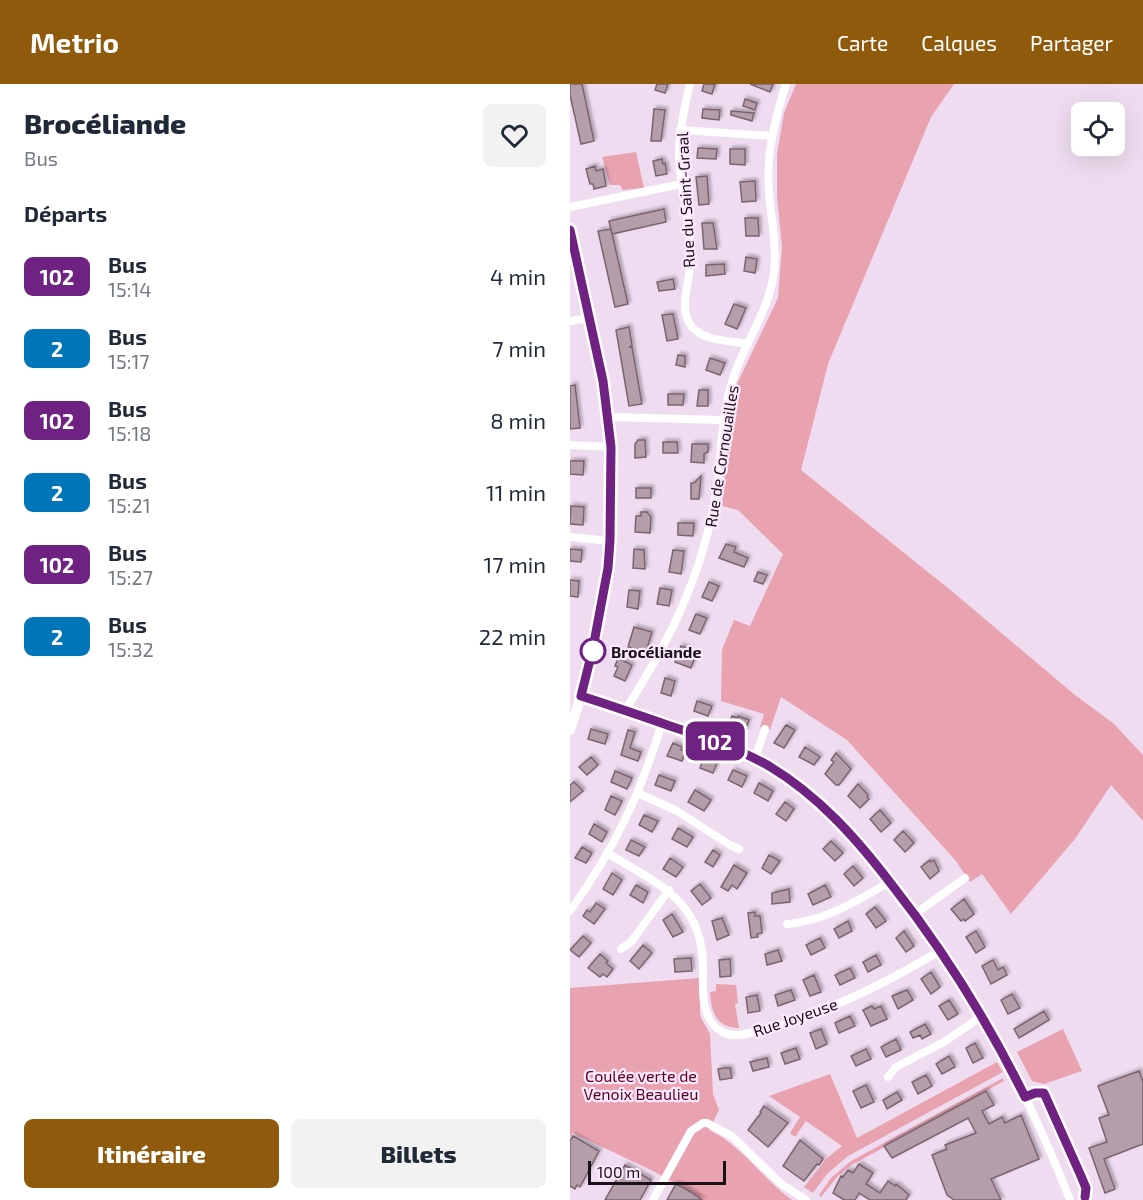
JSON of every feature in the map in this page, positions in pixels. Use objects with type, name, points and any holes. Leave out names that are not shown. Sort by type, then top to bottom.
[{"type":"street","name":"Rue du Saint-Graal","points":[[690,84],[680,130],[681,184],[690,235],[690,265],[685,314],[696,332],[748,344]]},
{"type":"street","name":"Rue de Cornouailles","points":[[625,711],[670,636],[696,575],[707,541],[715,501],[723,420],[732,381],[769,299],[774,273],[775,247],[768,163],[778,108],[786,84]]},
{"type":"street","points":[[680,130],[772,136]]},
{"type":"street","points":[[570,207],[681,184]]},
{"type":"street","points":[[570,230],[603,381],[611,447],[608,568],[593,648],[570,729]]},
{"type":"street","points":[[570,321],[590,318]]},
{"type":"street","points":[[608,417],[723,420]]},
{"type":"street","points":[[570,445],[611,447]]},
{"type":"street","points":[[570,537],[610,540]]},
{"type":"street","points":[[581,696],[723,743],[755,758],[821,804],[858,842],[915,914],[982,1016],[1038,1122],[1070,1200]]},
{"type":"street","points":[[570,911],[609,854],[639,793],[662,723]]},
{"type":"street","points":[[755,758],[765,729]]},
{"type":"street","points":[[639,793],[677,812],[739,849]]},
{"type":"street","name":"Rue Joyeuse","points":[[609,854],[669,890],[690,916],[701,942],[705,1012],[716,1028],[728,1034],[753,1032],[803,1018],[875,986],[940,950]]},
{"type":"street","points":[[915,914],[965,878]]},
{"type":"street","points":[[787,924],[820,919],[890,882]]},
{"type":"street","points":[[621,949],[631,942],[669,890]]},
{"type":"street","points":[[888,1077],[896,1067],[944,1042],[982,1016]]},
{"type":"street","points":[[653,1200],[691,1131],[707,1123],[732,1136],[780,1183],[806,1200]]},
{"type":"green space","points":[[796,84],[954,84],[931,117],[828,364],[801,470],[954,593],[1075,695],[1113,723],[1143,755],[1143,821],[1111,785],[1075,839],[1011,914],[982,874],[970,882],[956,861],[847,740],[781,697],[770,730],[760,727],[764,714],[721,701],[722,650],[734,620],[750,626],[783,554],[738,510],[722,506],[730,419],[737,384],[778,298],[782,247],[777,197],[777,154],[784,113]]},
{"type":"green space","points":[[636,152],[644,188],[623,190],[620,185],[610,185],[602,157]]},
{"type":"green space","name":"Coulée verte de Venoix Beaulieu","points":[[700,978],[700,1016],[710,1034],[713,1094],[719,1110],[709,1130],[732,1144],[771,1183],[792,1200],[702,1200],[655,1172],[573,1133],[570,1138],[570,988]]},
{"type":"green space","points":[[716,984],[736,985],[738,1003],[735,1004],[739,1028],[725,1025],[716,1017],[710,992],[716,991]]},
{"type":"green space","points":[[1063,1029],[1082,1071],[1044,1084],[1032,1081],[1017,1052]]},
{"type":"green space","points":[[997,1062],[1003,1072],[848,1156],[827,1174],[813,1193],[804,1187],[827,1158],[842,1146],[806,1121],[795,1137],[790,1133],[800,1117],[769,1096],[830,1074],[857,1138]]},
{"type":"green space","points":[[1003,1078],[1004,1081],[850,1166],[837,1177],[821,1197],[819,1195],[831,1178],[851,1161]]},
{"type":"building","points":[[570,84],[582,84],[594,141],[581,144],[570,95]]},
{"type":"building","points":[[657,84],[668,84],[665,93],[655,90]]},
{"type":"building","points":[[704,84],[715,84],[712,94],[702,91]]},
{"type":"building","points":[[750,84],[773,84],[770,92]]},
{"type":"building","points":[[745,99],[757,103],[755,110],[743,106]]},
{"type":"building","points":[[654,109],[665,110],[661,141],[651,141]]},
{"type":"building","points":[[703,109],[720,110],[719,120],[702,118]]},
{"type":"building","points":[[731,111],[754,113],[752,121],[731,115]]},
{"type":"building","points":[[698,148],[717,149],[716,159],[697,158]]},
{"type":"building","points":[[730,149],[745,149],[745,165],[730,164]]},
{"type":"building","points":[[662,159],[667,174],[656,176],[653,161]]},
{"type":"building","points":[[595,166],[596,171],[603,169],[606,186],[594,189],[593,184],[590,184],[586,169]]},
{"type":"building","points":[[707,176],[709,204],[699,205],[696,177]]},
{"type":"building","points":[[755,181],[756,201],[742,202],[740,182]]},
{"type":"building","points":[[664,209],[666,222],[612,234],[609,221]]},
{"type":"building","points":[[745,218],[758,218],[759,236],[746,236]]},
{"type":"building","points":[[702,223],[713,223],[717,249],[704,249]]},
{"type":"building","points":[[611,229],[628,304],[615,307],[598,231]]},
{"type":"building","points":[[746,257],[757,259],[755,273],[744,271]]},
{"type":"building","points":[[724,264],[725,274],[706,276],[706,265]]},
{"type":"building","points":[[673,279],[675,289],[659,291],[657,282]]},
{"type":"building","points":[[734,304],[746,308],[737,329],[725,324]]},
{"type":"building","points":[[673,314],[678,339],[667,341],[662,315]]},
{"type":"building","points":[[629,327],[632,346],[629,347],[632,347],[642,404],[629,406],[616,330]]},
{"type":"building","points":[[678,355],[685,356],[685,367],[676,365]]},
{"type":"building","points":[[710,358],[725,363],[720,375],[706,370]]},
{"type":"building","points":[[575,385],[580,428],[570,429],[570,386]]},
{"type":"building","points":[[699,390],[708,390],[708,406],[697,406]]},
{"type":"building","points":[[668,394],[684,394],[683,405],[668,405]]},
{"type":"building","points":[[638,440],[645,440],[646,457],[635,458],[635,444]]},
{"type":"building","points":[[663,442],[677,442],[678,453],[663,453]]},
{"type":"building","points":[[692,444],[708,444],[708,452],[704,454],[704,463],[691,462]]},
{"type":"building","points":[[570,461],[584,461],[583,475],[570,474]]},
{"type":"building","points":[[701,476],[699,499],[691,499],[691,483]]},
{"type":"building","points":[[636,488],[651,488],[651,498],[636,498]]},
{"type":"building","points":[[571,506],[584,507],[583,525],[570,524]]},
{"type":"building","points":[[641,512],[647,512],[651,517],[650,533],[635,532],[636,516],[641,516]]},
{"type":"building","points":[[678,523],[694,523],[693,536],[678,535]]},
{"type":"building","points":[[726,544],[736,547],[734,552],[748,558],[744,567],[719,558]]},
{"type":"building","points":[[570,549],[582,550],[581,562],[570,561]]},
{"type":"building","points":[[634,549],[644,550],[645,569],[633,568]]},
{"type":"building","points":[[673,550],[684,551],[681,574],[669,572]]},
{"type":"building","points":[[758,572],[767,575],[763,584],[754,581]]},
{"type":"building","points":[[570,580],[579,581],[578,597],[570,596]]},
{"type":"building","points":[[709,582],[719,586],[712,601],[702,597]]},
{"type":"building","points":[[660,588],[672,590],[669,606],[657,604]]},
{"type":"building","points":[[629,590],[640,591],[638,609],[627,607]]},
{"type":"building","points":[[696,614],[707,618],[700,634],[689,630]]},
{"type":"building","points":[[634,627],[652,632],[646,652],[628,647]]},
{"type":"building","points":[[681,646],[689,649],[687,654],[695,657],[691,668],[675,662]]},
{"type":"building","points":[[618,658],[632,665],[625,681],[614,676],[618,667],[615,666]]},
{"type":"building","points":[[665,678],[675,681],[671,696],[661,693]]},
{"type":"building","points":[[697,701],[712,706],[708,716],[694,711]]},
{"type":"building","points":[[732,716],[749,720],[745,731],[729,724]]},
{"type":"building","points":[[786,725],[795,730],[784,748],[774,743]]},
{"type":"building","points":[[591,729],[608,734],[605,744],[588,739]]},
{"type":"building","points":[[628,730],[635,732],[630,748],[641,752],[638,761],[621,755]]},
{"type":"building","points":[[673,743],[685,751],[682,761],[667,756]]},
{"type":"building","points":[[805,747],[820,757],[814,765],[799,757]]},
{"type":"building","points":[[836,753],[851,769],[839,785],[836,785],[825,774],[834,762],[831,760]]},
{"type":"building","points":[[591,757],[598,765],[587,775],[579,767]]},
{"type":"building","points":[[704,757],[717,763],[713,773],[700,768]]},
{"type":"building","points":[[733,770],[747,776],[742,787],[728,780]]},
{"type":"building","points":[[615,771],[632,778],[627,789],[611,782]]},
{"type":"building","points":[[659,775],[675,781],[671,791],[655,785]]},
{"type":"building","points":[[574,782],[583,791],[570,802],[570,785]]},
{"type":"building","points":[[759,783],[773,791],[768,801],[754,793]]},
{"type":"building","points":[[858,784],[869,799],[860,808],[848,796]]},
{"type":"building","points":[[695,790],[711,800],[704,811],[688,802]]},
{"type":"building","points":[[611,796],[622,801],[615,815],[605,810]]},
{"type":"building","points":[[785,802],[794,809],[786,821],[776,814]]},
{"type":"building","points":[[880,810],[891,823],[881,832],[870,819]]},
{"type":"building","points":[[644,815],[658,821],[652,832],[639,825]]},
{"type":"building","points":[[594,824],[607,832],[602,842],[589,834]]},
{"type":"building","points":[[678,828],[693,837],[687,847],[672,839]]},
{"type":"building","points":[[903,831],[914,843],[905,852],[894,840]]},
{"type":"building","points":[[631,840],[645,847],[639,856],[626,850]]},
{"type":"building","points":[[831,841],[843,853],[835,861],[823,849]]},
{"type":"building","points":[[582,847],[592,853],[586,863],[575,858]]},
{"type":"building","points":[[713,850],[720,855],[713,867],[705,862]]},
{"type":"building","points":[[769,855],[780,861],[771,874],[762,868]]},
{"type":"building","points":[[670,858],[683,867],[676,877],[663,869]]},
{"type":"building","points":[[930,860],[931,862],[934,860],[939,871],[930,879],[921,867]]},
{"type":"building","points":[[734,865],[747,873],[737,889],[732,885],[728,891],[721,887]]},
{"type":"building","points":[[853,866],[863,878],[854,886],[844,874]]},
{"type":"building","points":[[612,873],[622,880],[613,895],[603,889]]},
{"type":"building","points":[[700,884],[711,898],[702,905],[691,891]]},
{"type":"building","points":[[636,885],[648,892],[643,903],[630,895]]},
{"type":"building","points":[[825,885],[831,897],[813,905],[808,894]]},
{"type":"building","points":[[789,889],[790,902],[772,904],[772,893]]},
{"type":"building","points":[[964,899],[974,914],[965,921],[964,919],[961,921],[951,909]]},
{"type":"building","points":[[596,903],[605,909],[594,924],[583,916],[587,910],[590,912]]},
{"type":"building","points":[[875,907],[886,921],[876,928],[866,914]]},
{"type":"building","points":[[755,912],[755,916],[760,916],[762,933],[757,934],[758,937],[751,938],[748,913]]},
{"type":"building","points":[[672,914],[683,932],[673,937],[663,920]]},
{"type":"building","points":[[722,918],[729,935],[717,940],[712,921]]},
{"type":"building","points":[[848,921],[852,931],[839,938],[834,929]]},
{"type":"building","points":[[904,931],[914,946],[906,952],[896,938]]},
{"type":"building","points":[[976,931],[985,947],[976,953],[966,937]]},
{"type":"building","points":[[583,936],[591,943],[579,957],[570,950]]},
{"type":"building","points":[[820,938],[825,948],[811,955],[806,945]]},
{"type":"building","points":[[643,945],[652,953],[639,969],[630,961]]},
{"type":"building","points":[[778,950],[782,961],[767,965],[765,954]]},
{"type":"building","points":[[600,954],[613,969],[607,977],[603,974],[600,977],[588,968]]},
{"type":"building","points":[[876,955],[881,965],[868,972],[863,962]]},
{"type":"building","points":[[691,958],[692,971],[675,972],[674,959]]},
{"type":"building","points":[[730,959],[731,976],[720,977],[719,960]]},
{"type":"building","points":[[993,960],[998,970],[1003,967],[1007,975],[991,984],[982,966]]},
{"type":"building","points":[[850,968],[855,978],[840,985],[835,975]]},
{"type":"building","points":[[931,972],[940,987],[931,994],[921,979]]},
{"type":"building","points":[[814,975],[821,992],[810,996],[803,980]]},
{"type":"building","points":[[791,990],[795,1000],[778,1006],[775,995]]},
{"type":"building","points":[[907,990],[913,1000],[898,1009],[892,996]]},
{"type":"building","points":[[1012,994],[1020,1008],[1008,1014],[1001,1000]]},
{"type":"building","points":[[757,995],[760,1011],[748,1013],[746,997]]},
{"type":"building","points":[[949,1000],[958,1014],[948,1020],[939,1006]]},
{"type":"building","points":[[872,1006],[874,1009],[881,1006],[887,1019],[871,1026],[863,1010]]},
{"type":"building","points":[[1044,1011],[1049,1020],[1019,1038],[1014,1029]]},
{"type":"building","points":[[850,1016],[855,1026],[839,1033],[835,1023]]},
{"type":"building","points":[[925,1024],[931,1034],[922,1039],[920,1035],[913,1038],[910,1032]]},
{"type":"building","points":[[821,1029],[827,1044],[816,1049],[810,1033]]},
{"type":"building","points":[[896,1039],[901,1050],[886,1057],[881,1047]]},
{"type":"building","points":[[975,1043],[983,1058],[973,1063],[966,1048]]},
{"type":"building","points":[[796,1048],[800,1059],[785,1064],[781,1053]]},
{"type":"building","points":[[866,1049],[871,1059],[856,1066],[851,1056]]},
{"type":"building","points":[[949,1056],[955,1067],[942,1074],[936,1064]]},
{"type":"building","points":[[767,1058],[769,1067],[753,1071],[750,1062]]},
{"type":"building","points":[[730,1068],[732,1078],[720,1080],[718,1069]]},
{"type":"building","points":[[1139,1071],[1143,1082],[1143,1144],[1104,1159],[1115,1189],[1105,1193],[1089,1148],[1107,1142],[1099,1118],[1109,1115],[1098,1086]]},
{"type":"building","points":[[926,1075],[932,1086],[918,1094],[912,1082]]},
{"type":"building","points":[[866,1085],[874,1102],[861,1108],[853,1091]]},
{"type":"building","points":[[986,1091],[994,1105],[982,1111],[989,1124],[1002,1117],[1005,1123],[1021,1115],[1039,1159],[991,1179],[1001,1200],[954,1200],[947,1195],[932,1155],[947,1149],[945,1145],[976,1133],[968,1118],[892,1158],[884,1146]]},
{"type":"building","points":[[897,1092],[902,1100],[887,1109],[883,1100]]},
{"type":"building","points":[[764,1106],[788,1123],[768,1147],[748,1130]]},
{"type":"building","points":[[573,1136],[599,1151],[580,1187],[577,1185],[575,1189],[570,1186],[570,1141]]},
{"type":"building","points":[[800,1140],[823,1159],[804,1181],[783,1166]]},
{"type":"building","points":[[859,1164],[873,1173],[866,1184],[880,1193],[888,1181],[895,1186],[896,1184],[909,1195],[906,1200],[870,1200],[859,1193],[855,1200],[844,1200],[833,1193],[841,1176],[843,1177],[848,1170],[853,1173]]},
{"type":"building","points":[[625,1165],[651,1180],[640,1200],[605,1200]]},
{"type":"building","points":[[676,1184],[691,1192],[702,1200],[667,1200]]},
{"type":"bus line","name":"102","points":[[570,230],[603,381],[611,447],[612,483],[608,568],[593,648],[581,696],[723,743],[755,758],[788,779],[839,821],[875,862],[940,950],[982,1016],[1025,1097],[1035,1093],[1044,1093],[1086,1188],[1085,1197]]},
{"type":"place","name":"Brocéliande","points":[[593,651]]}]
